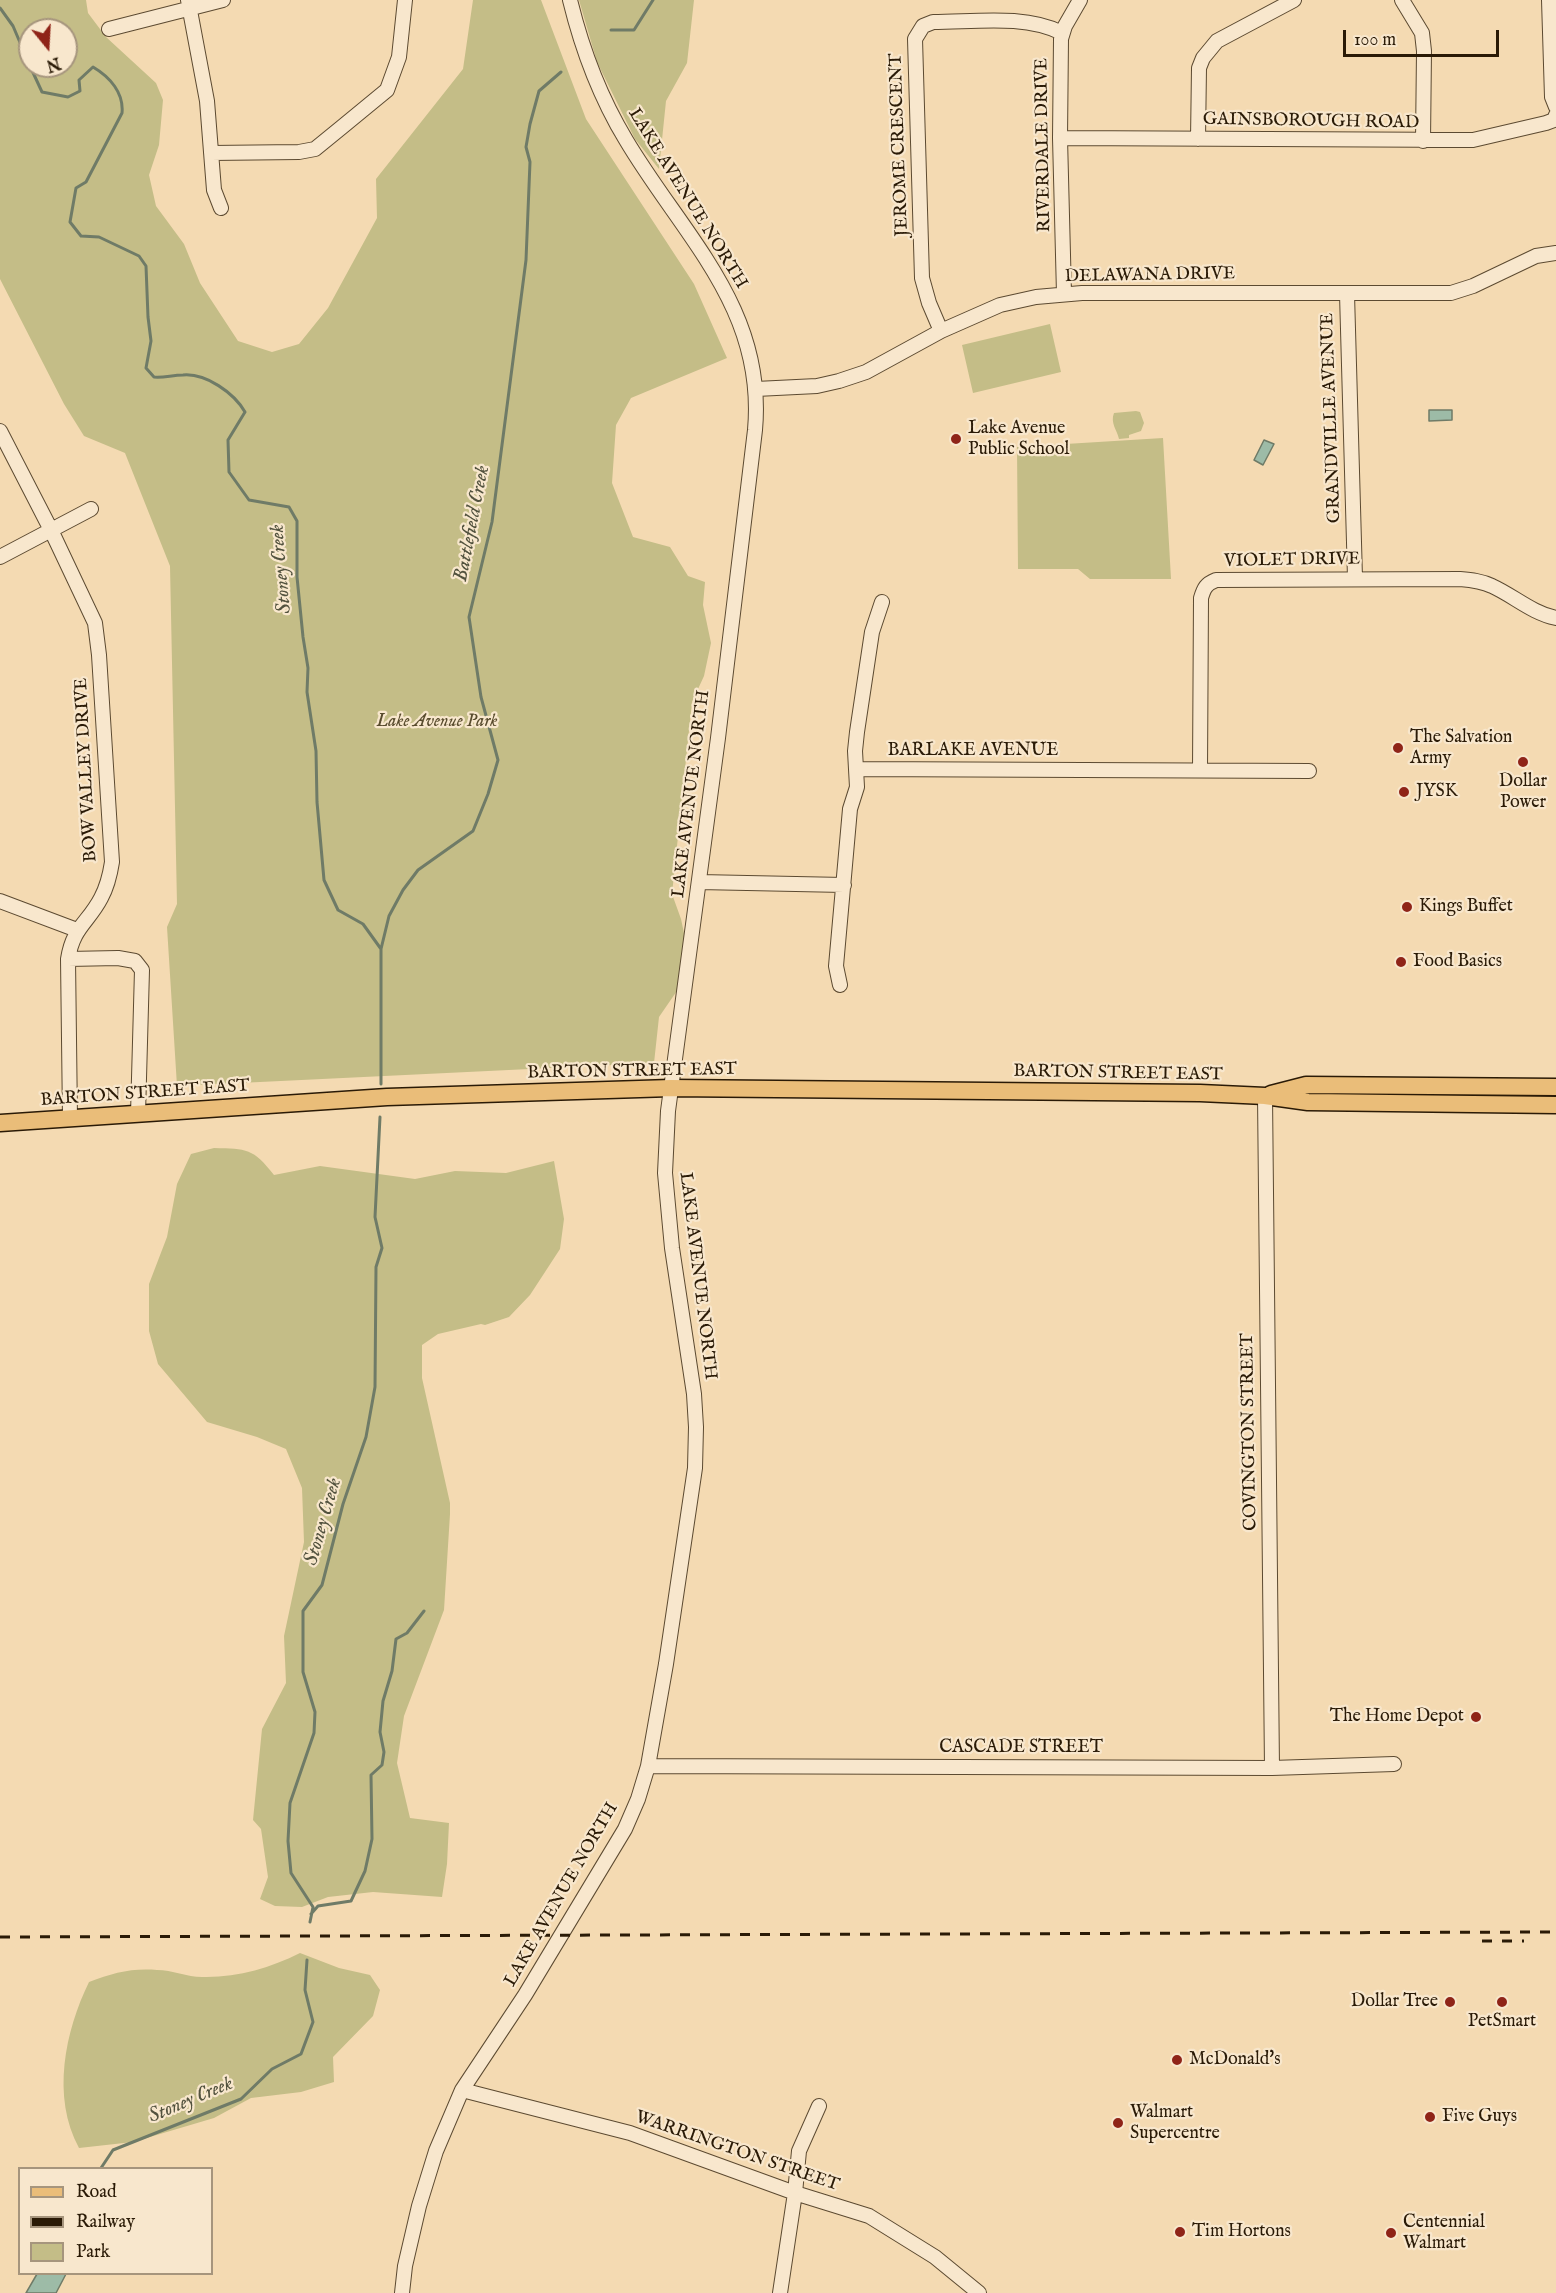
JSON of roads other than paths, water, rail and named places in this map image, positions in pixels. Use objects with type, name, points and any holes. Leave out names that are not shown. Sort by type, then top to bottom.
[{"type":"main road","name":"BARTON STREET EAST","points":[[1265,1096],[1306,1085],[1556,1087]]},
{"type":"main road","name":"BARTON STREET EAST","points":[[0,1122],[387,1097],[671,1088],[1265,1096],[1308,1102],[1556,1105]]},
{"type":"street","points":[[109,30],[189,4],[223,0]]},
{"type":"street","points":[[211,153],[299,152],[315,149],[387,90],[399,57],[405,0]]},
{"type":"street","name":"LAKE AVENUE NORTH","points":[[402,2293],[405,2266],[419,2206],[436,2151],[462,2090],[525,1995],[625,1828],[638,1799],[648,1766],[666,1664],[694,1473],[696,1427],[694,1394],[672,1248],[665,1173],[671,1088],[755,430],[756,389],[746,340],[735,310],[711,265],[657,188],[612,117],[589,62],[570,0]]},
{"type":"street","name":"RIVERDALE DRIVE","points":[[1064,294],[1060,138],[1062,33],[1080,0]]},
{"type":"street","points":[[1198,139],[1199,68],[1203,58],[1217,41],[1294,0]]},
{"type":"street","points":[[1402,0],[1422,33],[1424,51],[1423,141]]},
{"type":"street","points":[[1549,0],[1552,97],[1556,106]]},
{"type":"street","points":[[189,4],[207,101],[214,190],[221,207]]},
{"type":"street","name":"JEROME CRESCENT","points":[[941,331],[922,278],[915,39],[923,26],[933,22],[1016,21],[1062,33]]},
{"type":"street","name":"GAINSBOROUGH ROAD","points":[[1060,138],[1473,140],[1546,123],[1554,120],[1556,115]]},
{"type":"street","name":"DELAWANA DRIVE","points":[[756,389],[817,386],[866,372],[941,331],[1000,304],[1036,297],[1064,294],[1182,292],[1451,293],[1473,286],[1536,256],[1556,253]]},
{"type":"street","name":"GRANDVILLE AVENUE","points":[[1347,294],[1355,578]]},
{"type":"street","name":"BOW VALLEY DRIVE","points":[[0,431],[51,530],[95,623],[100,666],[111,862],[110,876],[101,899],[70,943],[68,959],[70,1119]]},
{"type":"street","points":[[0,557],[91,509]]},
{"type":"street","name":"VIOLET DRIVE","points":[[1200,770],[1201,598],[1204,588],[1216,580],[1355,578],[1475,580],[1493,586],[1537,612],[1556,618]]},
{"type":"street","points":[[840,985],[836,966],[850,809],[857,787],[857,732],[872,632],[882,602]]},
{"type":"street","name":"BARLAKE AVENUE","points":[[856,769],[1309,771]]},
{"type":"street","points":[[699,882],[844,885]]},
{"type":"street","points":[[0,901],[77,930]]},
{"type":"street","points":[[68,959],[118,958],[135,961],[142,970],[138,1114]]},
{"type":"street","name":"COVINGTON STREET","points":[[1265,1096],[1272,1768]]},
{"type":"street","name":"CASCADE STREET","points":[[648,1766],[1272,1768],[1394,1764]]},
{"type":"street","name":"WARRINGTON STREET","points":[[462,2090],[630,2133],[795,2193],[869,2216],[935,2257],[979,2293]]},
{"type":"street","points":[[780,2293],[799,2151],[819,2106]]},
{"type":"waterway","name":"Battlefield Creek","points":[[611,30],[634,30],[653,0]]},
{"type":"waterway","name":"Stoney Creek","points":[[0,8],[13,26],[18,38]]},
{"type":"waterway","name":"Stoney Creek","points":[[36,78],[42,92],[68,97],[80,91],[79,80],[93,67],[115,86],[121,99],[122,113],[86,182],[76,188],[70,222],[81,236],[99,237],[139,256],[146,266],[151,341],[146,368],[154,377],[183,375],[201,377],[227,391],[234,398],[245,412],[228,440],[229,472],[249,500],[289,507],[297,521],[297,577],[308,668],[307,692],[316,751],[317,802],[324,880],[338,910],[363,924],[381,949]]},
{"type":"waterway","name":"Battlefield Creek","points":[[381,1084],[381,949],[389,916],[403,890],[418,870],[473,831],[488,794],[498,760],[481,697],[469,617],[492,522],[526,260],[530,162],[526,147],[539,91],[561,72]]},
{"type":"waterway","name":"Stoney Creek","points":[[310,1922],[313,1907],[291,1873],[288,1841],[290,1803],[314,1733],[315,1712],[303,1672],[303,1611],[322,1585],[343,1504],[366,1437],[375,1387],[376,1267],[382,1248],[375,1217],[380,1117]]},
{"type":"waterway","points":[[311,1914],[318,1906],[351,1901],[365,1871],[372,1839],[371,1775],[382,1765],[384,1752],[380,1732],[383,1701],[392,1671],[396,1639],[407,1633],[424,1611]]},
{"type":"waterway","name":"Stoney Creek","points":[[102,2167],[113,2150],[241,2099],[272,2069],[301,2054],[313,2022],[305,1990],[307,1960]]},
{"type":"railway","points":[[0,1937],[1556,1932]]},
{"type":"railway","points":[[1482,1941],[1524,1941]]},
{"type":"place","name":"Lake Avenue Public School","points":[[956,439]]},
{"type":"place","name":"The Salvation Army","points":[[1398,748]]},
{"type":"place","name":"Dollar Power","points":[[1523,762]]},
{"type":"place","name":"JYSK","points":[[1404,792]]},
{"type":"place","name":"Kings Buffet","points":[[1407,907]]},
{"type":"place","name":"Food Basics","points":[[1401,962]]},
{"type":"place","name":"The Home Depot","points":[[1476,1717]]},
{"type":"place","name":"Dollar Tree","points":[[1450,2002]]},
{"type":"place","name":"PetSmart","points":[[1502,2002]]},
{"type":"place","name":"McDonald's","points":[[1177,2060]]},
{"type":"place","name":"Five Guys","points":[[1430,2117]]},
{"type":"place","name":"Walmart Supercentre","points":[[1118,2123]]},
{"type":"place","name":"Tim Hortons","points":[[1180,2232]]},
{"type":"place","name":"Centennial Walmart","points":[[1391,2233]]},
{"type":"park label","name":"Lake Avenue Park","points":[[437,722]]}]
